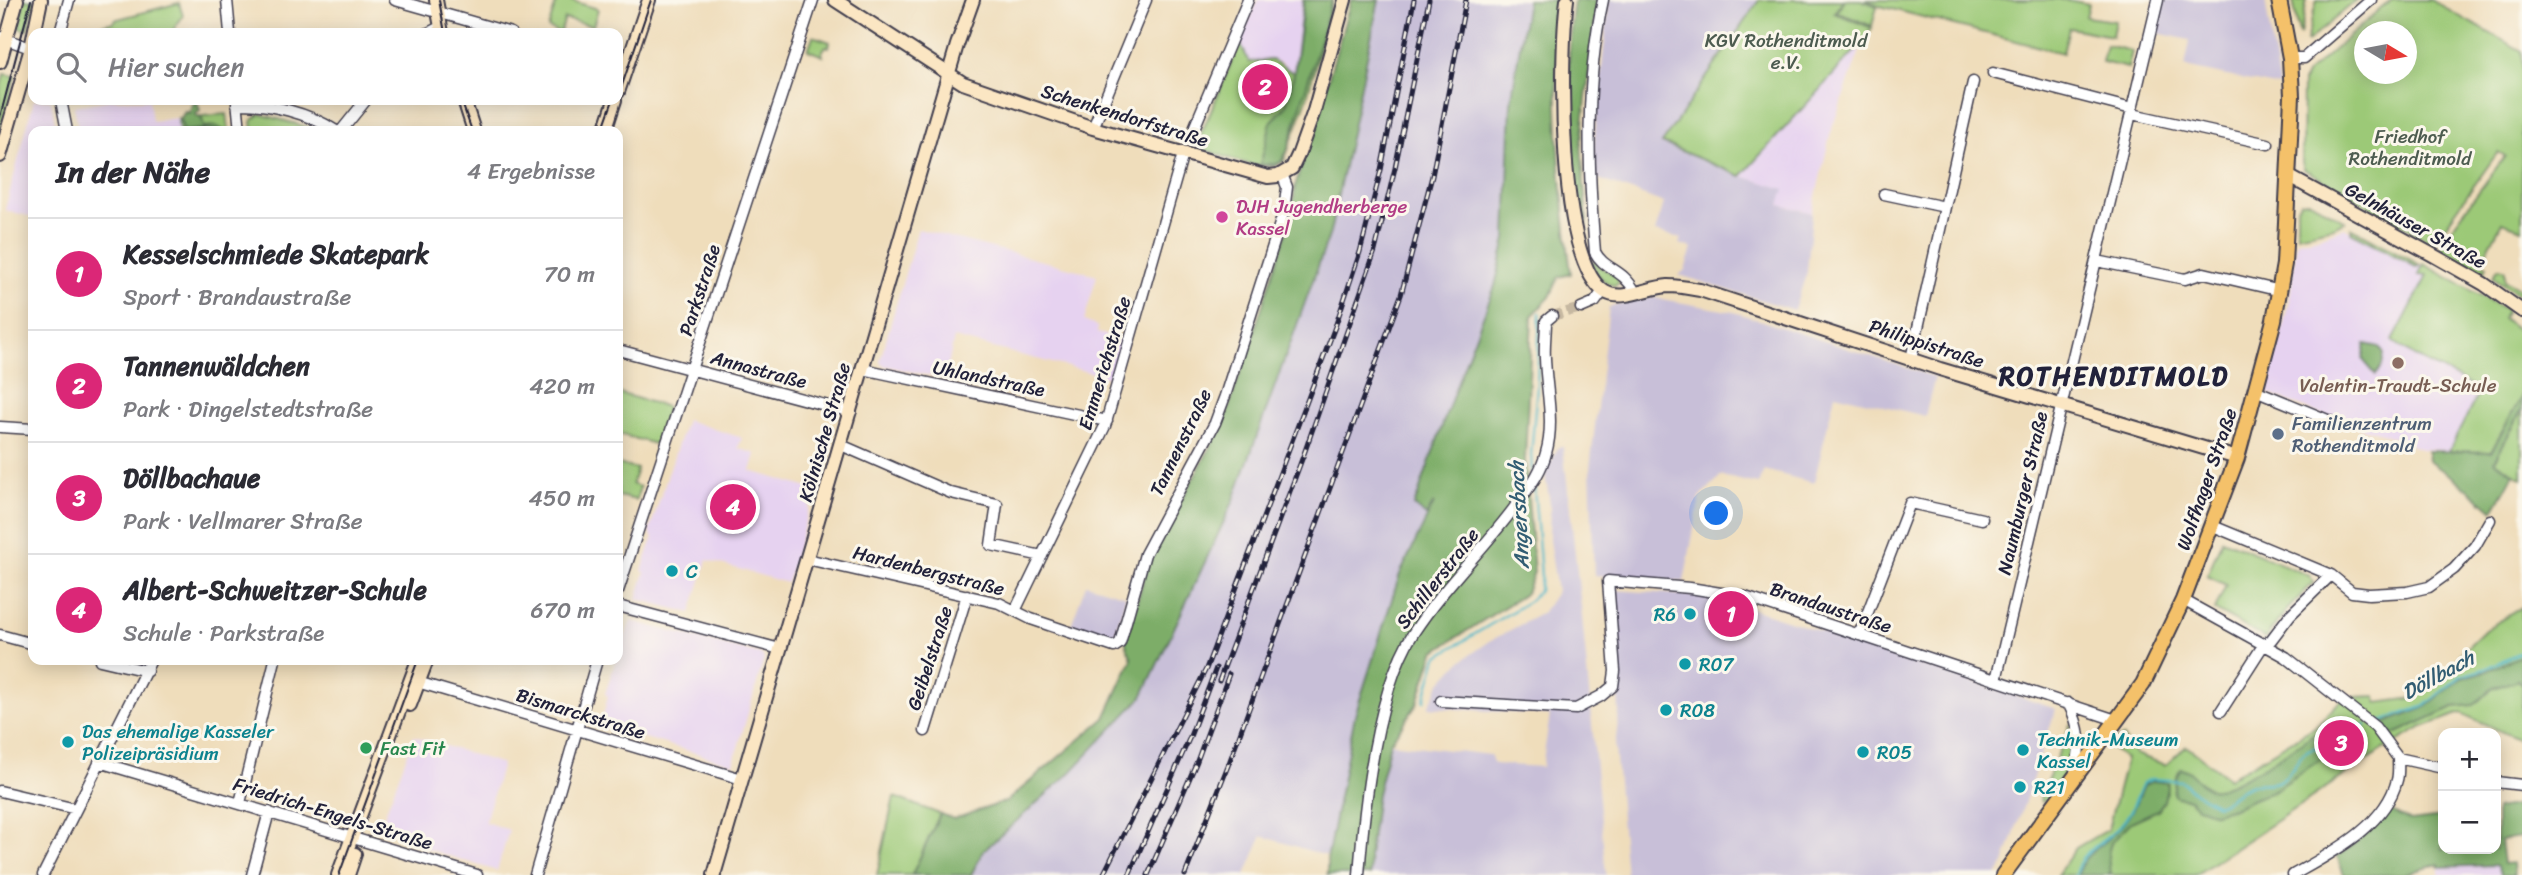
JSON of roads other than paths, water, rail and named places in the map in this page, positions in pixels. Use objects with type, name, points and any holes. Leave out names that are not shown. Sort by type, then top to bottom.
[{"type":"main road","points":[[0,62],[3,39],[17,0]]},
{"type":"main road","points":[[36,28],[41,0]]},
{"type":"main road","points":[[623,63],[649,0]]},
{"type":"main road","name":"Schenkendorfstraße","points":[[835,0],[963,83],[1093,128],[1259,176],[1268,177],[1287,171]]},
{"type":"main road","name":"Kölnische Straße","points":[[714,875],[948,74],[973,0]]},
{"type":"main road","name":"Tannenstraße","points":[[1287,171],[1314,111],[1345,0]]},
{"type":"main road","points":[[1567,0],[1562,78],[1565,155],[1583,258],[1591,279],[1603,291]]},
{"type":"main road","name":"Wolfhager Straße","points":[[2003,875],[2143,684],[2183,600],[2237,457],[2281,291],[2290,177],[2292,96],[2290,58],[2279,0]]},
{"type":"main road","points":[[438,28],[441,9]]},
{"type":"main road","points":[[0,156],[28,62]]},
{"type":"main road","points":[[466,105],[472,126]]},
{"type":"main road","points":[[606,126],[613,105]]},
{"type":"main road","name":"Gelnhäuser Straße","points":[[2290,177],[2463,272],[2522,311]]},
{"type":"main road","name":"Philippistraße","points":[[1603,291],[1616,295],[1667,286],[1700,290],[1911,359],[2237,457]]},
{"type":"main road","points":[[415,682],[417,665]]},
{"type":"main road","points":[[348,875],[357,838],[415,682],[424,665]]},
{"type":"main road","points":[[338,875],[357,838]]},
{"type":"street","points":[[61,28],[69,0]]},
{"type":"street","points":[[227,0],[230,28]]},
{"type":"street","points":[[395,0],[441,9],[496,28]]},
{"type":"street","name":"Parkstraße","points":[[623,576],[813,0]]},
{"type":"street","points":[[1093,128],[1146,0]]},
{"type":"street","points":[[1195,126],[1248,0]]},
{"type":"street","points":[[1603,0],[1598,22],[1588,138],[1595,252],[1600,261],[1623,274],[1635,292]]},
{"type":"street","name":"Naumburger Straße","points":[[1996,680],[2158,0]]},
{"type":"street","points":[[2290,58],[2304,58],[2371,0]]},
{"type":"street","points":[[3,39],[28,47]]},
{"type":"street","points":[[1993,73],[2132,112],[2268,145]]},
{"type":"street","points":[[1911,359],[1973,82]]},
{"type":"street","points":[[62,105],[66,126]]},
{"type":"street","points":[[237,105],[239,126]]},
{"type":"street","points":[[266,105],[329,126]]},
{"type":"street","points":[[343,126],[361,105]]},
{"type":"street","name":"Emmerichstraße","points":[[1015,611],[1107,421],[1183,154]]},
{"type":"street","name":"Tannenstraße","points":[[1120,643],[1136,578],[1145,554],[1215,423],[1225,396],[1284,211],[1287,171]]},
{"type":"street","points":[[1884,194],[1945,207]]},
{"type":"street","points":[[2097,261],[2185,279],[2204,273],[2281,291]]},
{"type":"street","points":[[1581,308],[1595,302],[1603,291]]},
{"type":"street","name":"Schillerstraße","points":[[1359,875],[1363,822],[1373,761],[1385,704],[1400,659],[1412,634],[1537,476],[1546,455],[1550,434],[1545,356],[1546,321],[1552,316]]},
{"type":"street","name":"Annastraße","points":[[623,351],[850,412]]},
{"type":"street","name":"Uhlandstraße","points":[[863,369],[1107,421]]},
{"type":"street","points":[[2255,390],[2340,425]]},
{"type":"street","points":[[0,427],[28,429]]},
{"type":"street","points":[[841,445],[951,493],[997,504],[991,545],[1042,556]]},
{"type":"street","points":[[1859,635],[1910,503],[1982,519]]},
{"type":"street","points":[[2213,526],[2331,575],[2352,592],[2407,592],[2429,587],[2454,569],[2475,546],[2490,520]]},
{"type":"street","name":"Hardenbergstraße","points":[[807,559],[999,603],[1039,625],[1114,647],[1120,643]]},
{"type":"street","points":[[2221,710],[2264,644],[2331,575]]},
{"type":"street","name":"Brandaustraße","points":[[1441,701],[1576,709],[1601,696],[1613,686],[1615,671],[1608,581],[1690,588],[1745,597],[2116,720]]},
{"type":"street","name":"Geibelstraße","points":[[925,731],[967,595]]},
{"type":"street","points":[[2183,600],[2286,657],[2372,724],[2398,758],[2398,779],[2380,813],[2345,843],[2292,875]]},
{"type":"street","points":[[623,607],[780,649]]},
{"type":"street","points":[[0,635],[28,643]]},
{"type":"street","points":[[121,665],[147,671]]},
{"type":"street","points":[[43,875],[149,665]]},
{"type":"street","points":[[240,803],[274,665]]},
{"type":"street","points":[[535,875],[596,665]]},
{"type":"street","name":"Bismarckstraße","points":[[415,682],[742,779]]},
{"type":"street","points":[[2068,703],[2079,726],[2080,742],[2074,775]]},
{"type":"street","points":[[2398,758],[2438,767]]},
{"type":"street","name":"Friedrich-Engels-Straße","points":[[99,762],[477,875]]},
{"type":"street","points":[[2501,783],[2522,785]]},
{"type":"street","points":[[0,791],[76,809]]},
{"type":"street","points":[[252,875],[269,812]]},
{"type":"waterway","name":"Angersbach","points":[[1532,474],[1540,313]]},
{"type":"waterway","name":"Angersbach","points":[[1424,701],[1437,657],[1531,600],[1539,590],[1541,576],[1534,487]]},
{"type":"waterway","name":"Döllbach","points":[[2376,723],[2423,707],[2461,676],[2485,669],[2522,651]]},
{"type":"waterway","name":"Döllbach","points":[[2075,875],[2082,859],[2123,822],[2143,783],[2152,779],[2182,781],[2191,790],[2217,805],[2250,785],[2281,780],[2307,751],[2330,746],[2353,730],[2366,725]]},
{"type":"tunnel","points":[[1552,316],[1581,308]]},
{"type":"tram line","points":[[0,117],[31,0]]},
{"type":"tram line","points":[[439,0],[444,28]]},
{"type":"tram line","points":[[623,82],[651,0]]},
{"type":"tram line","points":[[463,105],[470,126]]},
{"type":"tram line","points":[[604,126],[611,105]]},
{"type":"tram line","points":[[339,875],[416,665]]},
{"type":"railway","points":[[1103,875],[1206,669],[1336,324],[1360,252],[1381,170],[1414,0]]},
{"type":"railway","points":[[1219,681],[1305,451],[1375,251],[1429,0]]},
{"type":"railway","points":[[1185,875],[1229,763],[1401,295],[1432,176],[1466,0]]},
{"type":"railway","points":[[1129,875],[1189,739],[1216,668]]},
{"type":"railway","points":[[1148,875],[1197,761],[1229,674]]},
{"type":"place","name":"Tannenwäldchen","points":[[1265,87]]},
{"type":"place","name":"DJH Jugendherberge Kassel","points":[[1222,217]]},
{"type":"place","name":"Valentin-Traudt-Schule","points":[[2398,363]]},
{"type":"place","name":"Familienzentrum Rothenditmold","points":[[2278,434]]},
{"type":"place","name":"Albert-Schweitzer-Schule","points":[[733,507]]},
{"type":"place","name":"C","points":[[672,571]]},
{"type":"place","name":"R6","points":[[1690,614]]},
{"type":"place","name":"Kesselschmiede Skatepark","points":[[1731,614]]},
{"type":"place","name":"R07","points":[[1685,664]]},
{"type":"place","name":"R08","points":[[1666,710]]},
{"type":"place","name":"Das ehemalige Kasseler Polizeipräsidium","points":[[68,742]]},
{"type":"place","name":"Döllbachaue","points":[[2341,743]]},
{"type":"place","name":"Fast Fit","points":[[366,748]]},
{"type":"place","name":"Technik-Museum Kassel","points":[[2023,750]]},
{"type":"place","name":"R05","points":[[1863,752]]},
{"type":"place","name":"R21","points":[[2020,787]]},
{"type":"district","name":"ROTHENDITMOLD","points":[[2114,376]]},
{"type":"park label","name":"KGV Rothenditmold e.V.","points":[[1786,51]]},
{"type":"park label","name":"Friedhof Rothenditmold","points":[[2410,147]]}]
